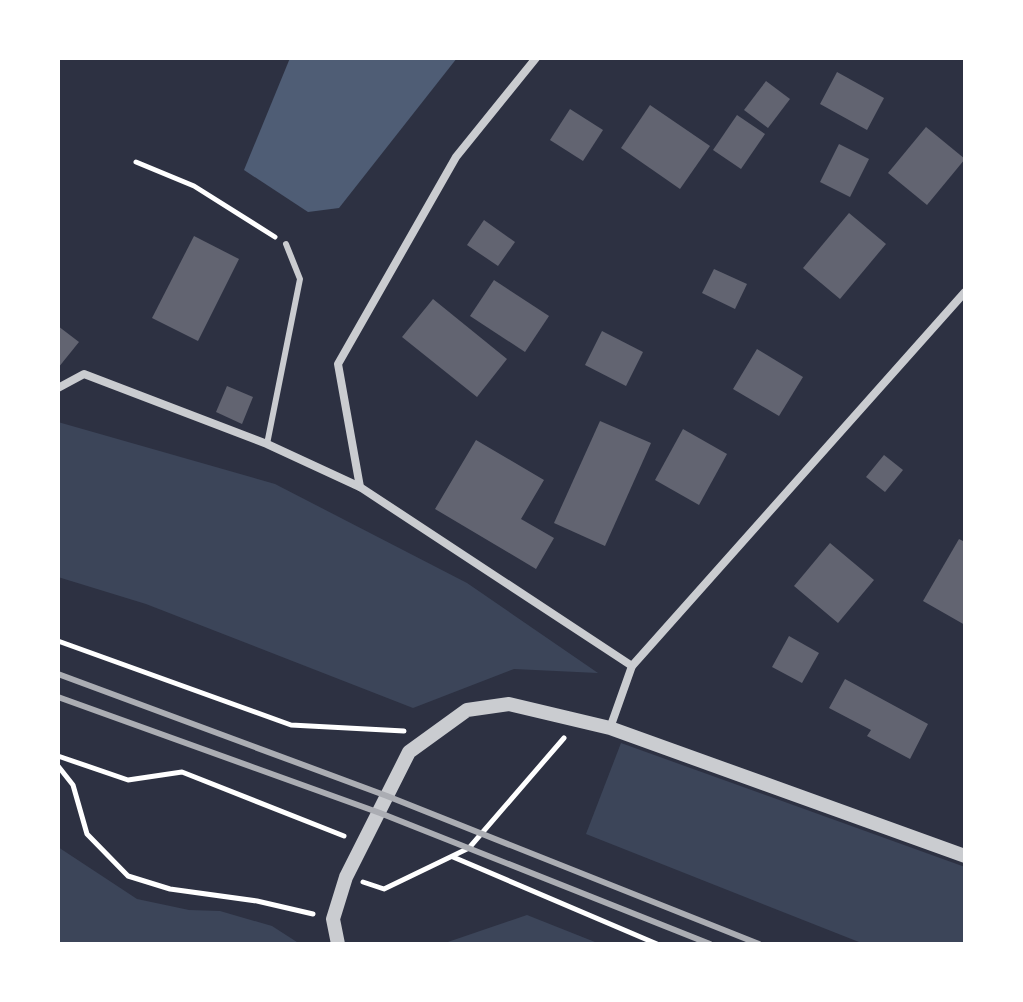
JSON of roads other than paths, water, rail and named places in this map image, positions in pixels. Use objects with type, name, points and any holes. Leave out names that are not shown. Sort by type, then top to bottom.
[{"type":"street","points":[[360,487],[338,364],[456,157],[536,58]]},
{"type":"street","points":[[610,728],[632,666],[965,292]]},
{"type":"street","points":[[58,388],[84,374],[267,444],[360,487],[632,666]]},
{"type":"street","points":[[338,944],[333,919],[346,877],[409,752],[467,710],[509,704],[610,728],[965,856]]},
{"type":"lane","points":[[267,444],[300,279],[286,244]]},
{"type":"railway","points":[[58,674],[387,796],[759,944]]},
{"type":"railway","points":[[58,697],[380,813],[710,944]]}]
